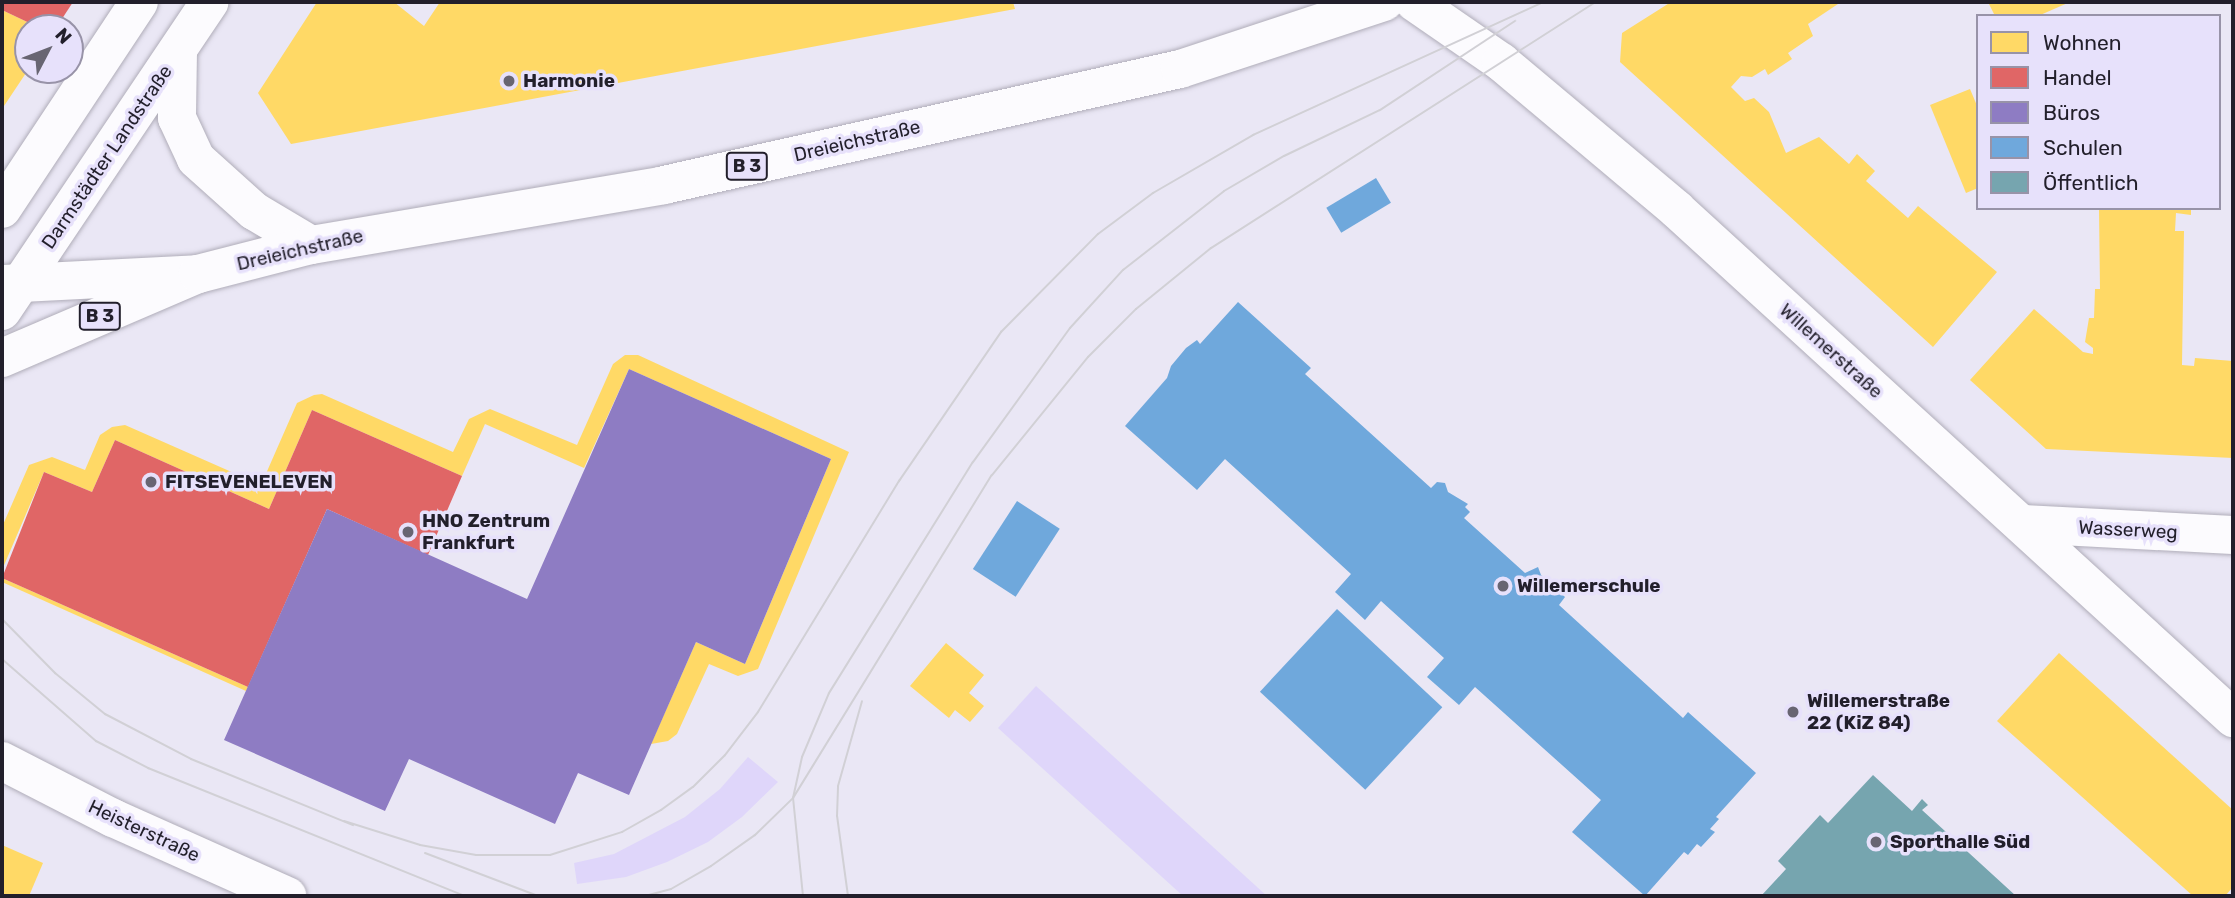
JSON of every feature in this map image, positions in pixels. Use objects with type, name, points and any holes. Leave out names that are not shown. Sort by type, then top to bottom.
[{"type":"main road","points":[[2,209],[139,2]]},
{"type":"main road","name":"Darmstädter Landstraße","points":[[8,293],[210,2]]},
{"type":"main road","name":"Dreieichstraße","points":[[8,293],[198,274],[311,245],[664,185],[1180,69],[1384,2]]},
{"type":"main road","name":"Willemerstraße","points":[[1414,2],[1501,62],[1676,209],[2233,718]]},
{"type":"main road","points":[[178,50],[177,118],[196,159],[254,211],[311,245]]},
{"type":"main road","name":"Dreieichstraße","points":[[2,358],[198,274]]},
{"type":"main road","name":"Wasserweg","points":[[2023,524],[2233,535]]},
{"type":"main road","name":"Heisterstraße","points":[[2,761],[113,818],[288,896]]},
{"type":"shaded area","points":[[1036,686],[1267,896],[1183,896],[998,728]]},
{"type":"shaded area","points":[[748,757],[778,782],[742,817],[708,842],[667,862],[626,877],[577,884],[574,863],[614,854],[685,817],[720,789]]},
{"type":"building: Wohnen","points":[[317,2],[394,2],[424,26],[440,2],[1013,2],[1015,9],[291,144],[258,93]]},
{"type":"building: Wohnen","points":[[1671,2],[1841,2],[1808,24],[1813,36],[1788,53],[1792,59],[1768,75],[1765,69],[1752,77],[1741,76],[1731,87],[1745,101],[1754,98],[1769,112],[1786,153],[1819,137],[1849,164],[1857,154],[1875,171],[1866,181],[1908,218],[1918,206],[1997,272],[1933,347],[1620,62],[1622,33]]},
{"type":"building: Wohnen","points":[[1988,2],[2070,2],[2043,14],[1994,14]]},
{"type":"building: Wohnen","points":[[2,10],[14,16],[14,84],[19,84],[2,109]]},
{"type":"building: Wohnen","points":[[1970,89],[1976,103],[1976,189],[1966,193],[1930,105]]},
{"type":"building: Wohnen","points":[[2099,210],[2191,210],[2191,215],[2176,213],[2175,231],[2184,231],[2182,365],[2194,366],[2195,358],[2233,361],[2233,458],[2046,449],[1970,380],[2034,309],[2083,352],[2093,354],[2093,348],[2085,342],[2089,318],[2094,318],[2095,289],[2100,289]]},
{"type":"building: Wohnen","points":[[625,355],[638,355],[849,452],[758,669],[738,676],[709,664],[677,734],[668,741],[651,744],[696,642],[745,664],[831,459],[629,369],[584,468],[485,424],[462,476],[312,410],[269,509],[115,440],[92,492],[44,472],[2,570],[2,527],[29,465],[52,457],[85,470],[100,435],[112,427],[125,425],[261,485],[297,403],[314,395],[322,394],[453,452],[469,419],[490,409],[577,445],[613,364]]},
{"type":"building: Wohnen","points":[[2,578],[248,687],[246,691],[2,582]]},
{"type":"building: Wohnen","points":[[946,643],[984,675],[969,693],[984,706],[970,722],[955,710],[949,718],[910,686]]},
{"type":"building: Wohnen","points":[[2059,653],[2233,810],[2233,887],[2225,896],[2193,896],[1997,721]]},
{"type":"building: Wohnen","points":[[2,845],[43,863],[29,896],[2,896]]},
{"type":"building: Handel","points":[[2,2],[73,2],[65,14],[14,16],[2,10]]},
{"type":"building: Handel","points":[[312,410],[462,476],[428,555],[327,509],[248,687],[2,578],[44,472],[92,492],[115,440],[269,509]]},
{"type":"building: Büros","points":[[629,369],[831,459],[745,664],[696,642],[629,795],[578,773],[555,824],[409,759],[385,811],[224,740],[327,509],[527,599]]},
{"type":"building: Schulen","points":[[1376,178],[1391,203],[1341,233],[1326,208]]},
{"type":"building: Schulen","name":"Willemerschule","points":[[1238,302],[1311,368],[1305,374],[1431,488],[1437,482],[1445,483],[1448,492],[1468,504],[1465,507],[1470,512],[1464,518],[1525,573],[1538,567],[1541,575],[1562,589],[1560,592],[1565,597],[1559,605],[1683,718],[1688,712],[1756,773],[1716,817],[1719,819],[1710,829],[1715,832],[1701,847],[1697,844],[1688,855],[1684,852],[1645,896],[1572,832],[1601,800],[1475,687],[1459,705],[1427,677],[1444,658],[1381,601],[1365,620],[1335,592],[1351,574],[1225,459],[1197,490],[1125,426],[1167,378],[1171,366],[1186,348],[1197,340],[1200,344]]},
{"type":"building: Schulen","points":[[1017,501],[1060,529],[1016,597],[973,569]]},
{"type":"building: Schulen","points":[[1337,609],[1442,707],[1365,790],[1260,692]]},
{"type":"building: Öffentlich","name":"Sporthalle Süd","points":[[1873,775],[1912,811],[1922,799],[1928,805],[1922,810],[2016,896],[1761,896],[1786,869],[1778,861],[1820,815],[1828,823]]},
{"type":"tram line","points":[[344,821],[420,845],[476,855],[550,855],[622,832],[661,810],[693,787],[725,755],[758,712],[899,481],[1001,332],[1098,234],[1153,193],[1253,135],[1544,2]]},
{"type":"tram line","points":[[645,896],[671,889],[711,866],[755,835],[793,798],[992,475],[1088,357],[1136,309],[1211,248],[1595,2]]},
{"type":"tram line","points":[[803,896],[793,798],[802,757],[829,693],[973,462],[1070,328],[1123,270],[1224,191],[1284,156],[1380,110],[1515,21]]},
{"type":"tram line","points":[[2,619],[55,673],[105,714],[191,759],[353,825]]},
{"type":"tram line","points":[[2,659],[96,741],[148,768],[465,896]]},
{"type":"tram line","points":[[848,896],[837,816],[838,786],[862,701]]},
{"type":"tram line","points":[[425,853],[538,896]]},
{"type":"place","name":"Harmonie","points":[[509,81]]},
{"type":"place","name":"FITSEVENELEVEN","points":[[151,482]]},
{"type":"place","name":"HNO Zentrum Frankfurt","points":[[408,532]]},
{"type":"place","name":"Willemerschule","points":[[1503,586]]},
{"type":"place","name":"Willemerstraße 22 (KiZ 84)","points":[[1793,712]]},
{"type":"place","name":"Sporthalle Süd","points":[[1876,842]]}]
